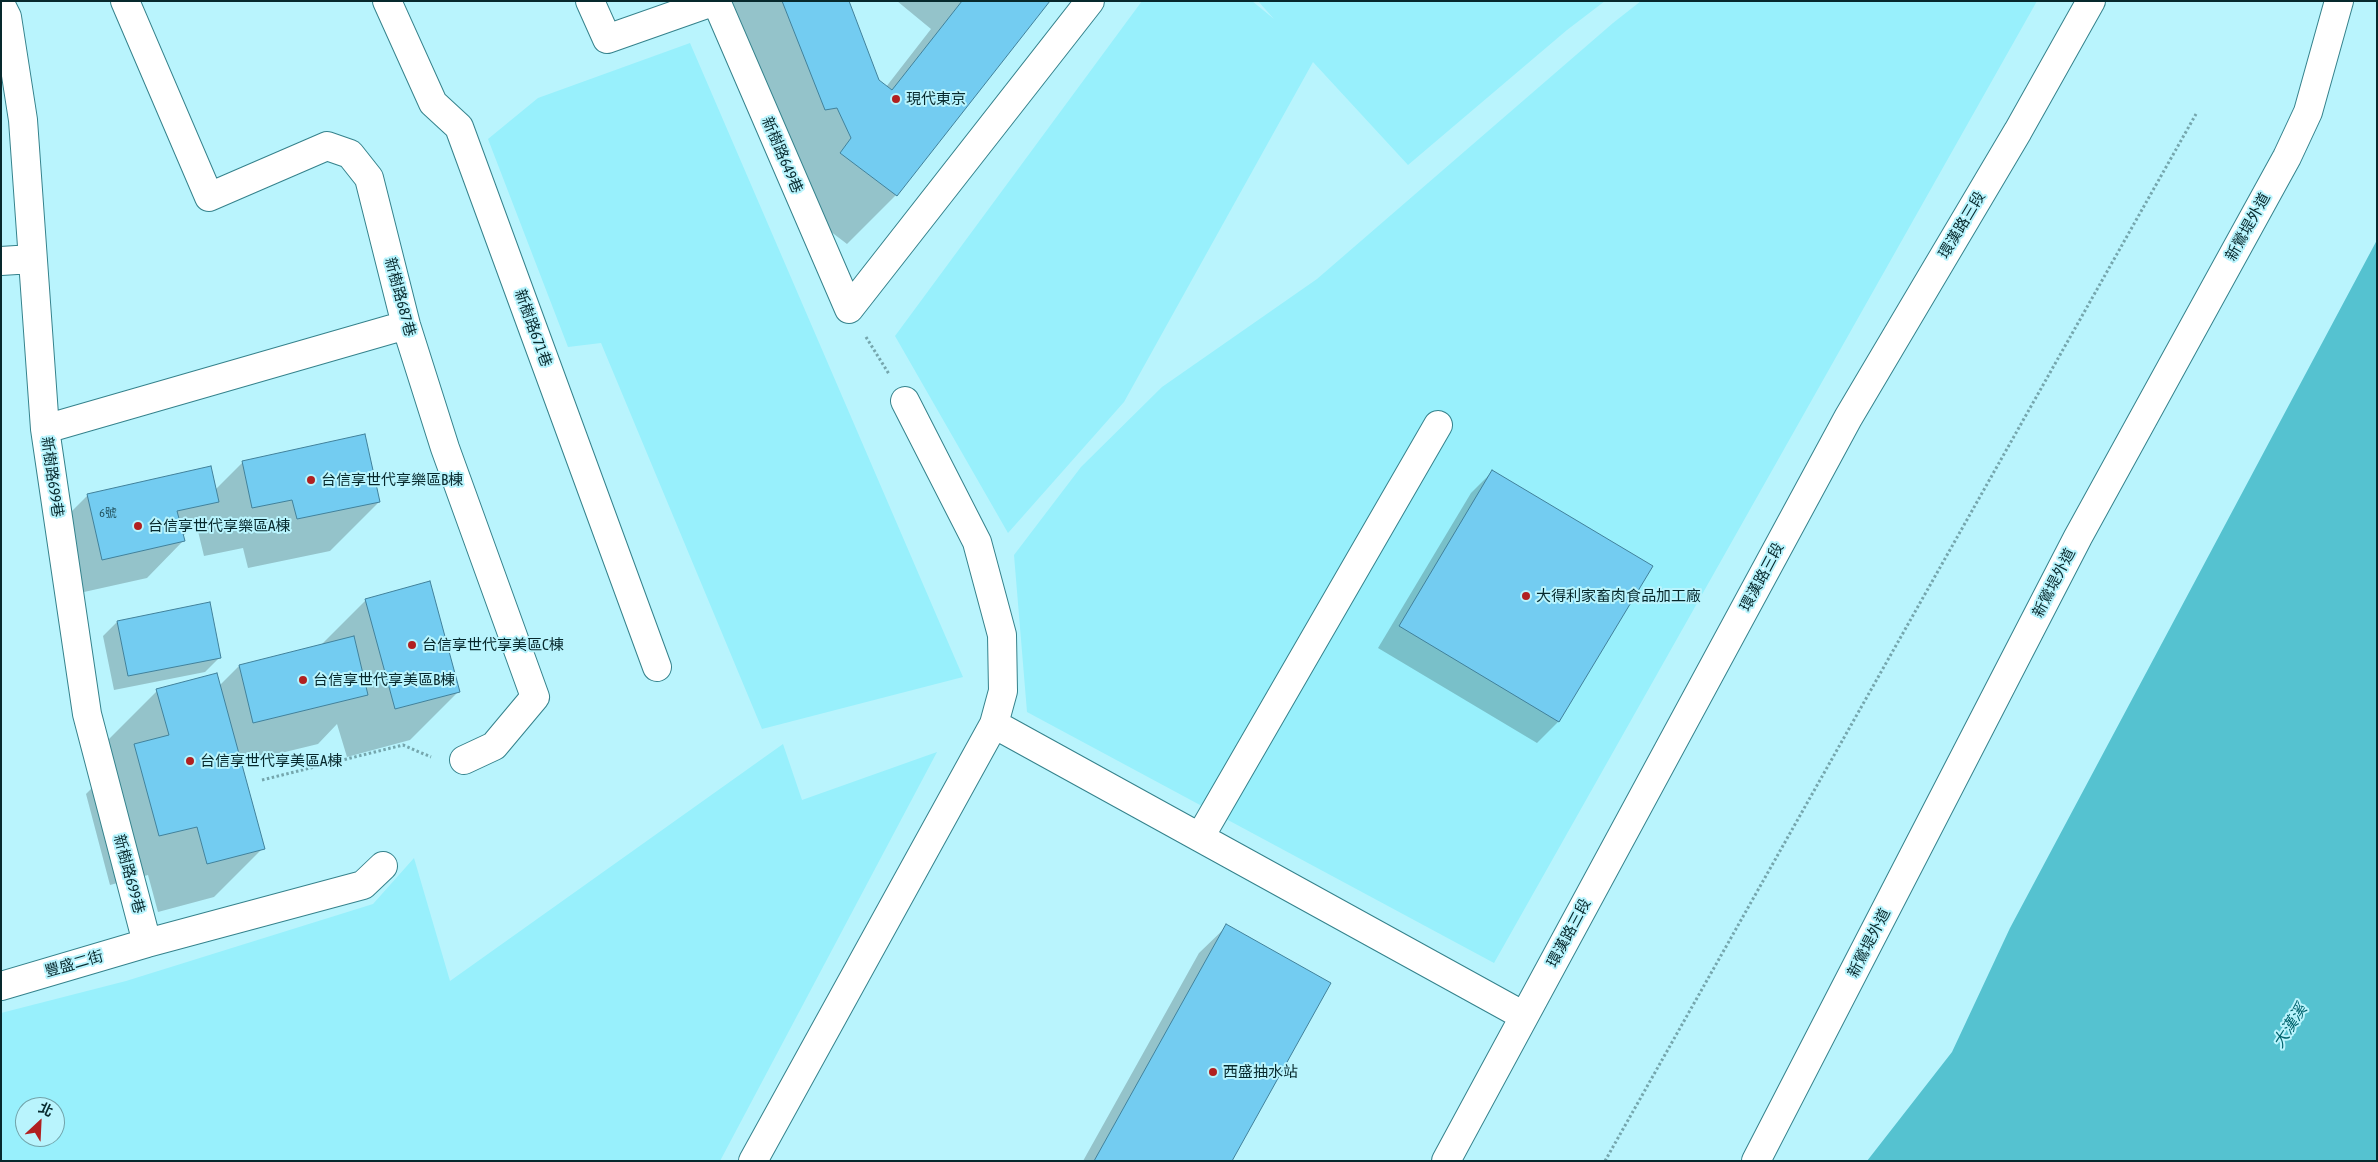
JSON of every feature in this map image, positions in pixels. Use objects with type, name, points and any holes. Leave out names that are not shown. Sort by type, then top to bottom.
[{"type":"street","name":"新樹路687巷","points":[[125,1],[209,197],[328,146],[350,154],[369,178],[406,325],[445,448],[535,697],[494,746],[464,760]]},
{"type":"street","name":"新樹路671巷","points":[[387,1],[433,103],[459,127],[657,667]]},
{"type":"street","points":[[590,1],[607,39],[715,1]]},
{"type":"street","name":"新樹路649巷","points":[[715,1],[849,309]]},
{"type":"street","points":[[849,309],[1090,1]]},
{"type":"street","name":"環漢路三段","points":[[1446,1161],[1848,418],[2013,139],[2091,1]]},
{"type":"street","name":"新鶯堤外道","points":[[1756,1161],[2078,538],[2288,157],[2308,112],[2339,1]]},
{"type":"street","name":"新樹路699巷","points":[[1,5],[7,17],[23,120],[45,429],[87,714],[147,943]]},
{"type":"street","points":[[1,261],[32,259]]},
{"type":"street","points":[[45,429],[406,325]]},
{"type":"street","points":[[753,1161],[994,724],[1003,691],[1002,635],[977,542],[905,401]]},
{"type":"street","points":[[1200,837],[1438,425]]},
{"type":"street","points":[[994,724],[1524,1016]]},
{"type":"street","name":"豐盛二街","points":[[1,986],[147,943],[363,884],[382,866]]},
{"type":"path","points":[[1605,1161],[2196,114]]},
{"type":"path","points":[[849,309],[905,401]]},
{"type":"path","points":[[262,780],[403,745],[435,758],[464,760]]},
{"type":"shaded area","points":[[1142,1],[1252,1],[1274,19],[1258,1],[1605,1],[1567,30],[1408,165],[1313,62],[1124,402],[1008,533],[895,336]]},
{"type":"shaded area","points":[[1641,1],[2037,1],[1494,963],[1027,712],[1014,555],[1081,467],[1162,387],[1317,279],[1613,23]]},
{"type":"shaded area","points":[[690,43],[963,677],[762,729],[601,343],[568,347],[488,139],[538,98]]},
{"type":"shaded area","points":[[783,744],[802,800],[937,752],[720,1161],[1,1161],[1,1013],[126,981],[373,904],[414,858],[450,981]]},
{"type":"water","name":"大漢溪","points":[[2377,240],[2377,1161],[1867,1161],[1952,1052],[2010,928]]},
{"type":"building","name":"現代東京","points":[[782,1],[849,1],[879,80],[892,90],[962,1],[1050,1],[897,196],[840,153],[851,138],[837,108],[825,110]]},
{"type":"building","name":"台信享世代享樂區B棟","points":[[365,434],[380,502],[297,519],[292,500],[252,508],[242,461]]},
{"type":"building","name":"台信享世代享樂區A棟","points":[[211,466],[219,502],[177,511],[185,541],[102,560],[87,494]]},
{"type":"building","name":"大得利家畜肉食品加工廠","points":[[1492,470],[1653,566],[1559,722],[1399,626]]},
{"type":"building","name":"台信享世代享美區C棟","points":[[430,581],[460,692],[395,709],[365,599]]},
{"type":"building","points":[[210,602],[221,658],[128,676],[117,621]]},
{"type":"building","name":"台信享世代享美區B棟","points":[[354,636],[368,695],[253,723],[239,665]]},
{"type":"building","name":"台信享世代享美區A棟","points":[[217,673],[265,849],[207,864],[197,827],[159,836],[134,744],[169,735],[156,689]]},
{"type":"building","name":"西盛抽水站","points":[[1226,924],[1331,983],[1232,1161],[1094,1161]]},
{"type":"place","name":"現代東京","points":[[896,99]]},
{"type":"place","name":"台信享世代享樂區B棟","points":[[311,480]]},
{"type":"place","name":"台信享世代享樂區A棟","points":[[138,526]]},
{"type":"place","name":"大得利家畜肉食品加工廠","points":[[1526,596]]},
{"type":"place","name":"台信享世代享美區C棟","points":[[412,645]]},
{"type":"place","name":"台信享世代享美區B棟","points":[[303,680]]},
{"type":"place","name":"台信享世代享美區A棟","points":[[190,761]]},
{"type":"place","name":"西盛抽水站","points":[[1213,1072]]}]
